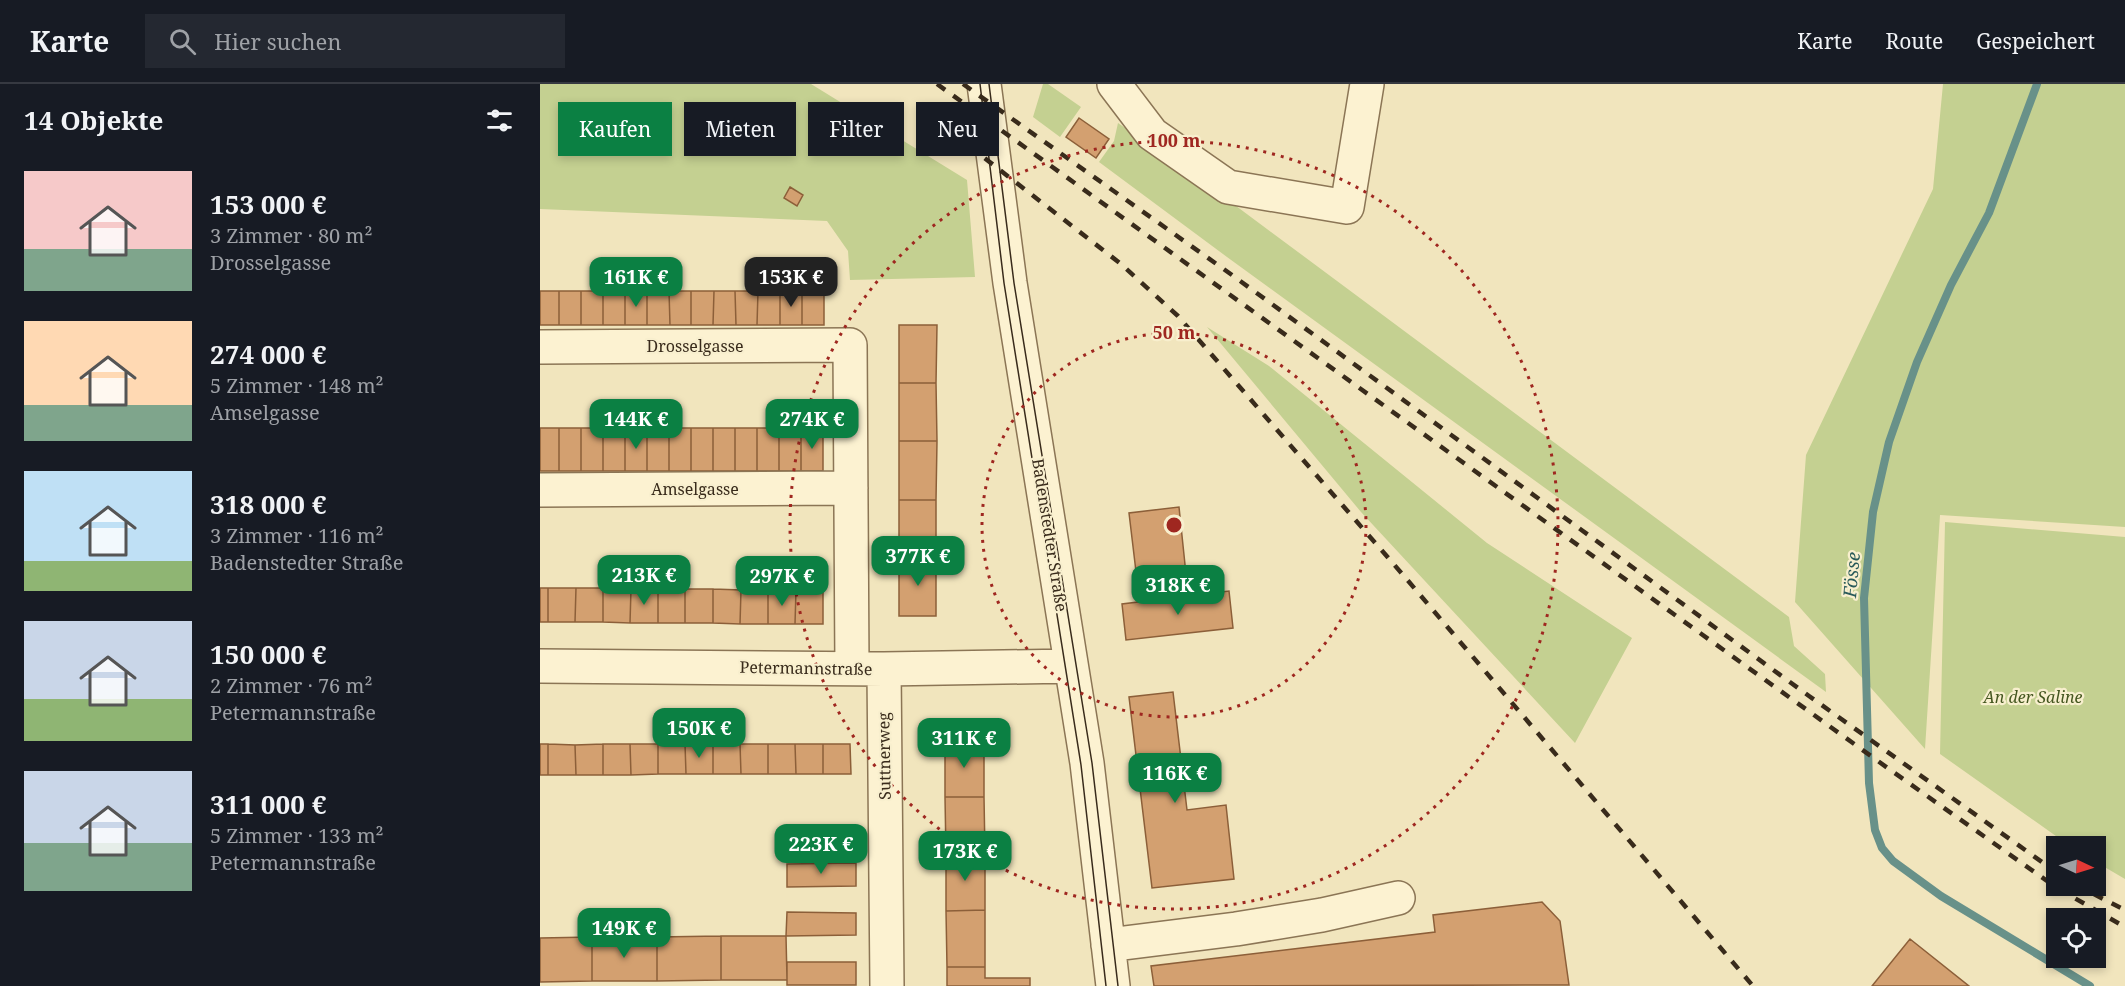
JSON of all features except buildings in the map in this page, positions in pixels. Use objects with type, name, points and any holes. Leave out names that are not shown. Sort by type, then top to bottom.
[{"type":"street","name":"Badenstedter Straße","points":[[984,84],[1010,283],[1087,764],[1113,986]]},
{"type":"street","points":[[1114,84],[1152,134],[1228,187],[1347,207],[1367,84]]},
{"type":"street","name":"Drosselgasse","points":[[540,347],[850,345],[851,488]]},
{"type":"street","points":[[851,488],[852,668]]},
{"type":"street","name":"Amselgasse","points":[[540,490],[851,488]]},
{"type":"street","name":"Petermannstraße","points":[[540,666],[884,669],[1071,666]]},
{"type":"street","name":"Suttnerweg","points":[[884,669],[886,986]]},
{"type":"street","points":[[1108,945],[1236,929],[1322,915],[1398,898]]},
{"type":"green space","points":[[540,84],[811,84],[840,102],[808,102],[808,156],[904,156],[904,141],[916,149],[916,156],[928,156],[967,180],[975,277],[850,280],[848,251],[827,221],[540,209]]},
{"type":"green space","points":[[1043,84],[1048,84],[1081,107],[1060,137],[1033,117]]},
{"type":"green space","points":[[1943,84],[2125,84],[2125,527],[1940,515],[1925,749],[1795,602],[1806,455],[1933,189]]},
{"type":"green space","points":[[1118,123],[1220,194],[1789,617],[1794,646],[1825,674],[1826,692],[1099,162],[1114,141]]},
{"type":"green space","points":[[1207,327],[1269,366],[1487,543],[1632,638],[1575,743],[1361,512]]},
{"type":"green space","name":"An der Saline","points":[[1945,522],[2125,537],[2125,879],[2106,868],[2106,836],[2056,836],[1940,754]]},
{"type":"waterway","name":"Fösse","points":[[2037,84],[1989,213],[1951,285],[1917,362],[1889,442],[1873,512],[1864,598],[1869,783],[1875,830],[1882,848],[1893,861],[1941,896],[2090,986]]},
{"type":"tram line","points":[[980,84],[1004,283],[1081,765],[1106,986]]},
{"type":"tram line","points":[[989,84],[1014,283],[1092,763],[1118,986]]},
{"type":"railway","points":[[937,84],[1889,769],[2057,888],[2125,927]]},
{"type":"railway","points":[[963,84],[1232,275],[1809,696],[2046,865]]},
{"type":"railway","points":[[982,156],[1121,264],[1178,316],[1404,576],[1753,986]]},
{"type":"railway","points":[[2098,896],[2125,910]]}]
